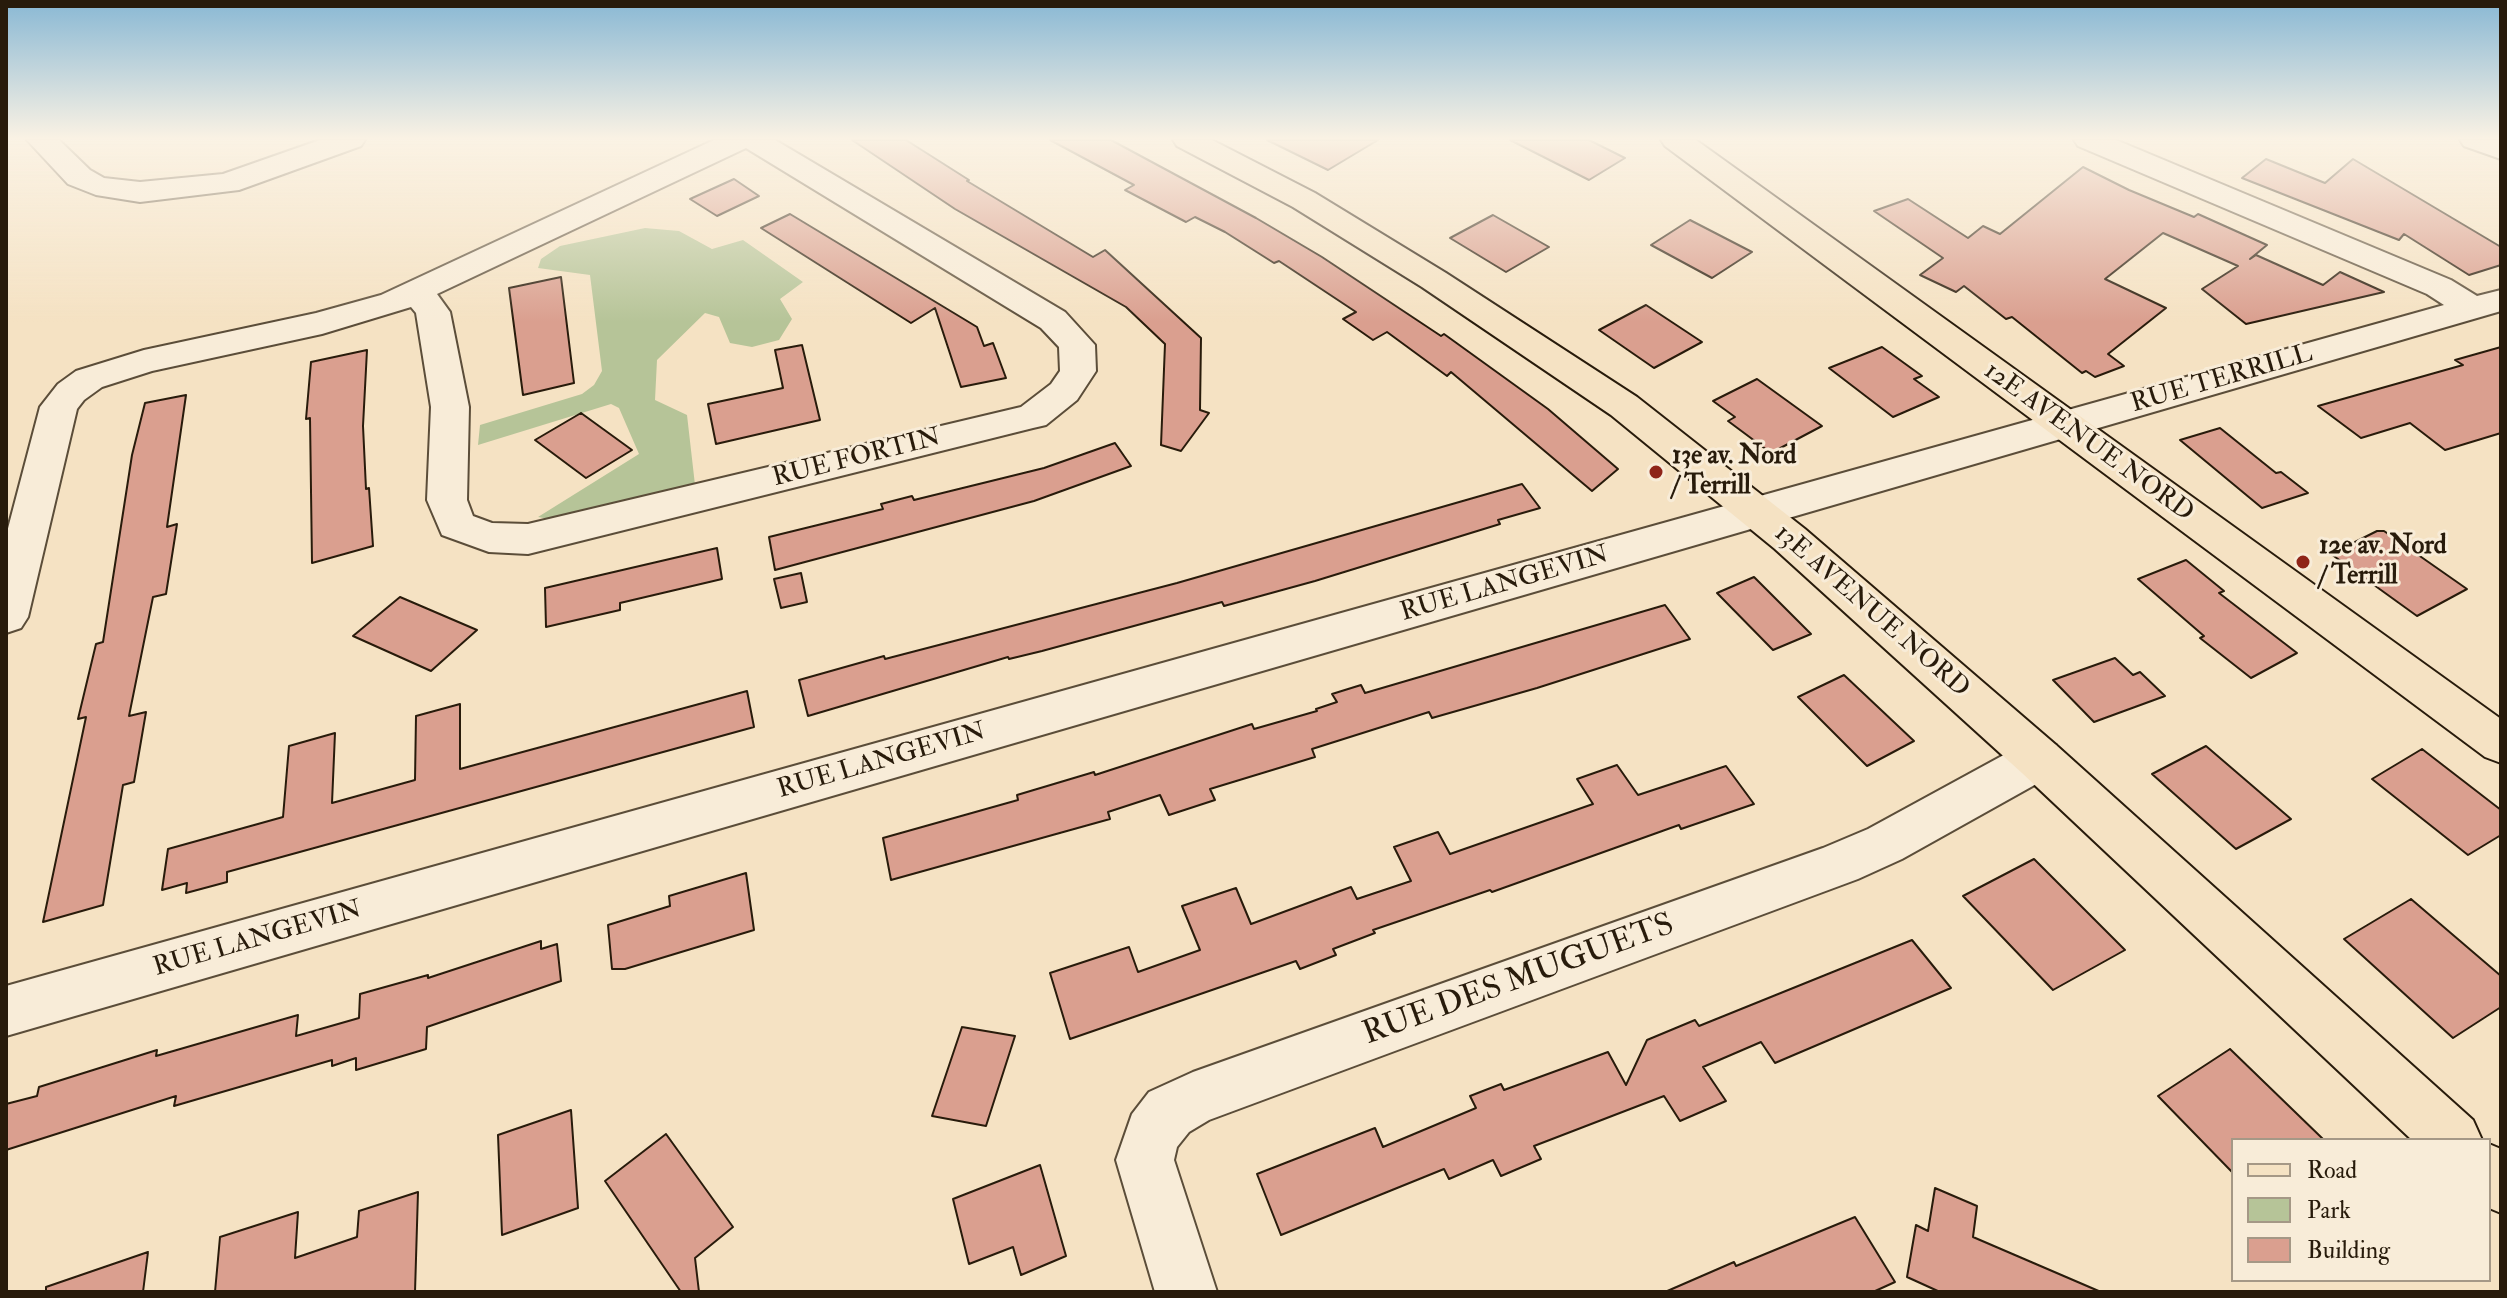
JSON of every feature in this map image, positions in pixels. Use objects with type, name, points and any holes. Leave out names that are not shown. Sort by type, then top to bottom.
[{"type":"main road","name":"13E AVENUE NORD","points":[[1305,201],[1434,280],[1624,406],[1757,513],[2039,759],[2451,1138]]},
{"type":"main road","name":"12E AVENUE NORD","points":[[1758,201],[2501,744]]},
{"type":"street","points":[[6,617],[59,407],[71,392],[89,379],[112,370],[322,323],[382,306],[609,201]]},
{"type":"street","name":"RUE FORTIN","points":[[416,291],[433,312],[450,407],[447,500],[456,525],[489,537],[528,539],[1033,416],[1064,392],[1078,371],[1077,345],[1053,320],[854,201]]},
{"type":"street","points":[[2233,201],[2487,304]]},
{"type":"street","name":"RUE TERRILL","points":[[1757,513],[2487,304]]},
{"type":"street","name":"RUE LANGEVIN","points":[[6,1011],[1757,513]]},
{"type":"street","name":"RUE DES MUGUETS","points":[[1186,1292],[1145,1160],[1152,1134],[1169,1112],[1193,1099],[1863,855],[2039,759]]},
{"type":"green space","points":[[645,228],[679,231],[712,249],[743,240],[803,282],[780,299],[792,319],[779,340],[752,347],[730,343],[719,317],[705,313],[657,360],[655,400],[687,415],[695,485],[555,520],[538,517],[639,454],[619,408],[611,404],[478,445],[480,425],[582,394],[594,385],[602,371],[590,275],[538,268],[541,259],[560,246]]},
{"type":"building","points":[[692,201],[749,201],[717,216]]},
{"type":"building","points":[[942,201],[999,201],[1093,257],[1105,250],[1201,338],[1200,410],[1209,413],[1181,451],[1161,445],[1165,344],[1126,307]]},
{"type":"building","points":[[1145,201],[1224,201],[1256,218],[1322,257],[1441,336],[1444,334],[1548,409],[1618,469],[1592,491],[1451,372],[1447,376],[1387,332],[1373,340],[1343,319],[1356,312],[1279,261],[1274,263],[1195,217],[1186,222]]},
{"type":"building","points":[[1910,201],[1968,238],[1983,226],[2000,234],[2041,201],[2154,201],[2194,217],[2198,214],[2267,245],[2250,259],[2256,255],[2323,285],[2340,272],[2384,292],[2246,324],[2202,289],[2238,266],[2163,233],[2105,279],[2166,308],[2108,354],[2124,366],[2095,377],[2086,371],[2082,373],[2012,317],[2006,319],[1964,286],[1956,292],[1920,275],[1943,258],[1874,211]]},
{"type":"building","points":[[2299,201],[2423,201],[2501,247],[2501,265],[2469,275],[2404,234],[2399,240]]},
{"type":"building","points":[[790,214],[977,327],[984,346],[993,343],[1006,378],[961,387],[935,308],[911,323],[761,228]]},
{"type":"building","points":[[1493,215],[1549,247],[1506,272],[1450,238]]},
{"type":"building","points":[[1690,220],[1752,252],[1712,278],[1651,245]]},
{"type":"building","points":[[561,277],[574,383],[523,395],[509,288]]},
{"type":"building","points":[[1646,305],[1702,342],[1654,368],[1599,330]]},
{"type":"building","points":[[802,345],[820,420],[716,444],[708,404],[783,388],[775,350]]},
{"type":"building","points":[[1882,347],[1922,376],[1914,379],[1939,397],[1893,417],[1829,368]]},
{"type":"building","points":[[2501,347],[2501,433],[2445,450],[2410,423],[2361,438],[2318,406],[2463,365],[2455,360]]},
{"type":"building","points":[[367,350],[363,426],[373,546],[312,563],[310,418],[306,419],[311,362]]},
{"type":"building","points":[[1757,379],[1822,426],[1771,453],[1728,421],[1735,417],[1713,401]]},
{"type":"building","points":[[186,395],[167,527],[177,524],[166,594],[153,597],[129,716],[146,712],[134,782],[123,785],[103,905],[43,922],[86,717],[78,719],[96,644],[103,642],[132,455],[145,403]]},
{"type":"building","points":[[581,413],[632,450],[586,478],[535,440]]},
{"type":"building","points":[[2220,428],[2276,473],[2281,472],[2308,493],[2262,508],[2180,440]]},
{"type":"building","points":[[1115,443],[1131,466],[1034,501],[775,570],[769,537],[883,509],[881,504],[912,496],[914,500],[1044,468]]},
{"type":"building","points":[[1522,484],[1540,508],[1498,520],[1500,524],[1315,581],[1008,657],[808,716],[799,680],[1177,583]]},
{"type":"building","points":[[2377,531],[2384,531],[2467,589],[2417,616],[2331,554]]},
{"type":"building","points":[[717,548],[722,579],[620,603],[620,610],[546,627],[545,588]]},
{"type":"building","points":[[2186,560],[2224,591],[2219,593],[2297,653],[2251,678],[2200,638],[2204,636],[2138,579]]},
{"type":"building","points":[[801,573],[807,602],[781,608],[774,579]]},
{"type":"building","points":[[1754,577],[1811,634],[1773,650],[1717,593]]},
{"type":"building","points":[[400,597],[477,630],[431,671],[353,636]]},
{"type":"building","points":[[1665,605],[1690,639],[1537,688],[1432,718],[1429,712],[1312,749],[1315,757],[1210,789],[1215,800],[1169,815],[1160,795],[1108,812],[1110,819],[891,880],[883,838],[1018,800],[1017,795],[1094,772],[1095,775],[1252,724],[1254,729],[1317,711],[1337,702],[1332,694],[1361,685],[1365,693]]},
{"type":"building","points":[[2115,658],[2133,675],[2140,672],[2165,696],[2094,722],[2053,680]]},
{"type":"building","points":[[1844,675],[1914,741],[1867,766],[1798,697]]},
{"type":"building","points":[[747,691],[754,727],[227,872],[227,882],[186,893],[187,883],[162,890],[168,849],[283,817],[289,746],[335,733],[332,803],[415,780],[416,716],[460,704],[460,769]]},
{"type":"building","points":[[2206,746],[2291,819],[2236,849],[2152,774]]},
{"type":"building","points":[[2422,749],[2501,810],[2501,835],[2468,855],[2372,779]]},
{"type":"building","points":[[1617,765],[1638,795],[1726,766],[1754,804],[1681,829],[1679,825],[1492,892],[1490,890],[1373,930],[1375,933],[1333,949],[1336,955],[1300,969],[1296,961],[1070,1039],[1050,973],[1129,947],[1138,972],[1200,950],[1182,906],[1236,888],[1251,924],[1351,887],[1357,899],[1411,881],[1394,847],[1438,832],[1450,854],[1593,804],[1577,779]]},
{"type":"building","points":[[2034,859],[2125,950],[2053,990],[1963,896]]},
{"type":"building","points":[[746,873],[754,930],[625,969],[612,969],[608,925],[670,906],[669,896]]},
{"type":"building","points":[[2411,899],[2501,976],[2501,1007],[2453,1038],[2344,939]]},
{"type":"building","points":[[1912,940],[1951,988],[1775,1063],[1761,1042],[1703,1067],[1726,1101],[1680,1121],[1664,1096],[1534,1146],[1541,1159],[1501,1176],[1493,1160],[1449,1179],[1444,1169],[1281,1235],[1257,1174],[1375,1128],[1383,1147],[1476,1108],[1470,1096],[1501,1084],[1504,1090],[1608,1052],[1626,1085],[1647,1040],[1695,1020],[1699,1026]]},
{"type":"building","points":[[541,941],[541,949],[557,944],[561,981],[427,1027],[426,1049],[356,1070],[356,1058],[332,1066],[332,1060],[174,1106],[176,1096],[6,1150],[6,1104],[37,1096],[39,1087],[157,1050],[156,1056],[298,1015],[296,1036],[359,1018],[360,994],[428,975],[428,978]]},
{"type":"building","points":[[962,1027],[1015,1036],[986,1126],[932,1116]]},
{"type":"building","points":[[2230,1049],[2322,1138],[2231,1138],[2231,1171],[2158,1096]]},
{"type":"building","points":[[571,1110],[578,1208],[502,1235],[498,1135]]},
{"type":"building","points":[[666,1134],[733,1227],[695,1258],[699,1292],[681,1292],[605,1181]]},
{"type":"building","points":[[1040,1165],[1066,1256],[1021,1275],[1013,1247],[969,1264],[953,1199]]},
{"type":"building","points":[[1935,1188],[1977,1206],[1973,1237],[2101,1292],[1940,1292],[1907,1277],[1916,1225],[1928,1231]]},
{"type":"building","points":[[418,1192],[415,1292],[215,1292],[220,1237],[298,1212],[295,1258],[357,1237],[359,1211]]},
{"type":"building","points":[[1855,1217],[1895,1282],[1873,1292],[1665,1292],[1734,1262],[1736,1266]]},
{"type":"building","points":[[148,1252],[143,1292],[46,1292],[46,1287]]},
{"type":"place","name":"13e av. Nord / Terrill","points":[[1656,472]]},
{"type":"place","name":"12e av. Nord / Terrill","points":[[2303,562]]}]
